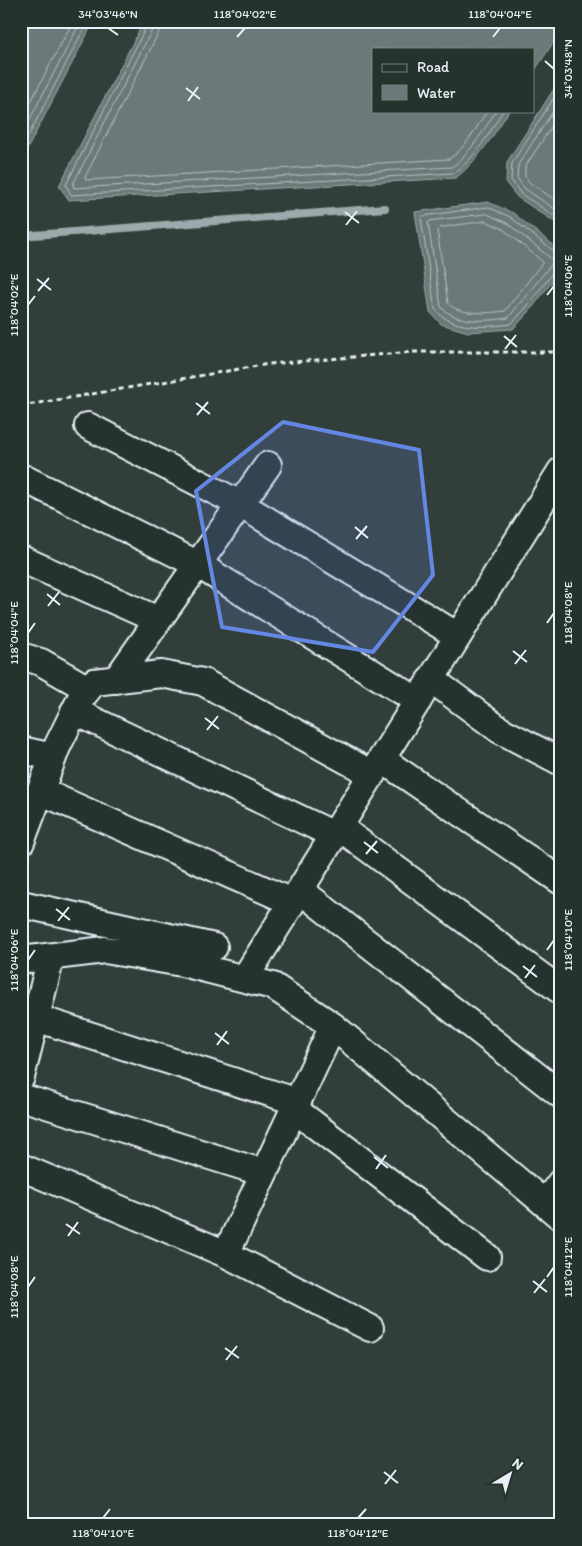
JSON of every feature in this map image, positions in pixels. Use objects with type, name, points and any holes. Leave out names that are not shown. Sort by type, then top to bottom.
[{"type":"street","points":[[88,426],[240,504],[458,636]]},
{"type":"street","points":[[116,680],[268,465]]},
{"type":"street","points":[[245,978],[561,471]]},
{"type":"street","points":[[21,477],[197,564],[424,690],[561,762]]},
{"type":"street","points":[[21,559],[158,620]]},
{"type":"street","points":[[21,656],[42,662],[88,689]]},
{"type":"street","points":[[23,830],[53,756],[74,711],[81,698],[94,682],[161,674],[203,682],[377,767],[561,881]]},
{"type":"street","points":[[74,711],[336,831],[561,991]]},
{"type":"street","points":[[21,750],[53,756]]},
{"type":"street","points":[[40,791],[296,896],[561,1095]]},
{"type":"street","points":[[21,904],[214,947]]},
{"type":"street","points":[[21,960],[105,950],[182,963],[273,986],[333,1026],[553,1210],[561,1182]]},
{"type":"street","points":[[21,1077],[51,957]]},
{"type":"street","points":[[36,1018],[296,1105],[487,1257]]},
{"type":"street","points":[[226,1254],[333,1026]]},
{"type":"street","points":[[21,1097],[264,1173]]},
{"type":"street","points":[[21,1167],[226,1254],[370,1328]]},
{"type":"path","points":[[21,406],[269,364],[412,352],[552,352],[561,354]]},
{"type":"highlighted area","points":[[283,422],[419,450],[433,575],[373,652],[222,627],[196,491]]},
{"type":"water","points":[[21,21],[94,21],[21,161]]},
{"type":"water","points":[[144,21],[561,21],[561,31],[534,72],[534,48],[372,48],[372,112],[508,112],[479,155],[456,178],[69,200],[59,186]]},
{"type":"water","points":[[561,78],[561,226],[517,197],[506,183],[507,162]]},
{"type":"water","points":[[488,202],[513,213],[558,249],[561,252],[561,270],[529,312],[513,329],[468,332],[441,324],[430,312],[415,212]]},
{"type":"waterway","points":[[21,236],[385,208]]}]
